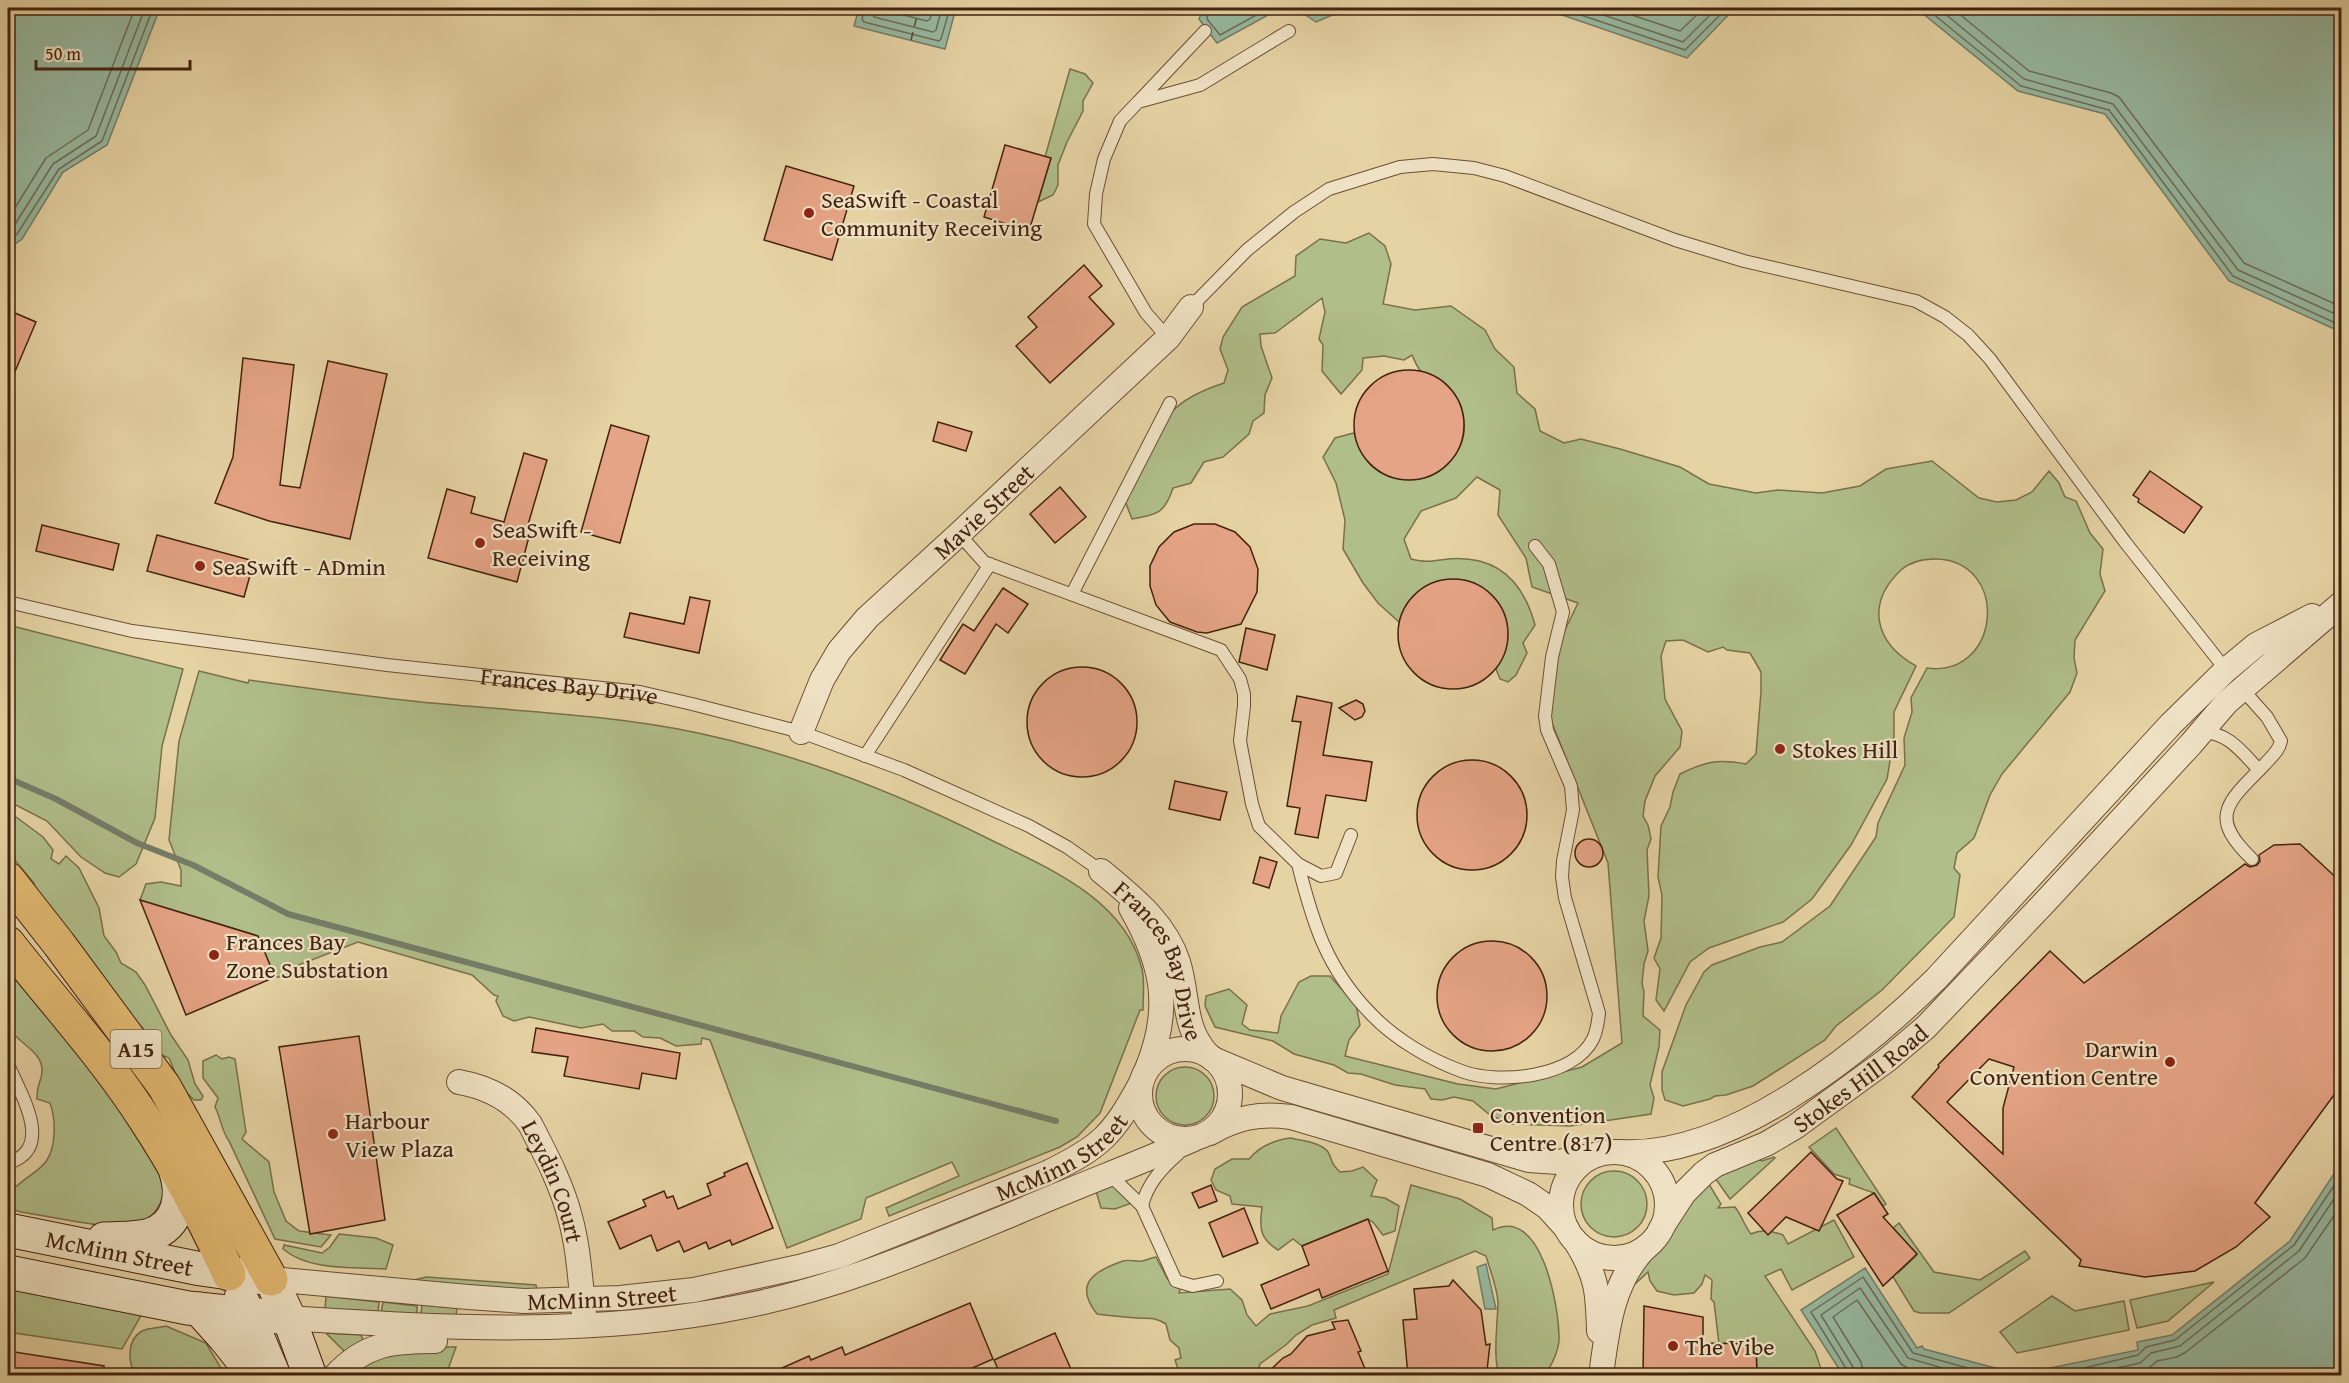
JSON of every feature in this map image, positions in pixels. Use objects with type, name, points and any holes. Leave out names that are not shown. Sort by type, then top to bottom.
[{"type":"main road","name":"A15","points":[[8,879],[164,1086],[271,1279]]},
{"type":"main road","name":"A15","points":[[8,943],[113,1073],[146,1120],[204,1219],[229,1275]]},
{"type":"street","name":"Mavie Street","points":[[801,732],[822,680],[838,651],[867,618],[1168,338],[1191,307]]},
{"type":"street","name":"Stokes Hill Road","points":[[1621,1152],[1651,1152],[1748,1121],[1836,1065],[1907,1008],[2123,776],[2226,670],[2256,645],[2342,602]]},
{"type":"street","name":"Stokes Hill Road","points":[[1600,1376],[1613,1305],[1618,1290],[1631,1265],[1655,1237],[1684,1193],[1704,1173],[1715,1166],[1766,1144],[1795,1127],[1873,1070],[1943,1011],[2242,688],[2342,602]]},
{"type":"street","points":[[2226,670],[2242,688]]},
{"type":"street","points":[[2123,776],[2144,795]]},
{"type":"street","name":"Frances Bay Drive","points":[[1101,872],[1134,898],[1148,912],[1167,938],[1178,963],[1192,1034],[1198,1045],[1211,1058]]},
{"type":"street","name":"Frances Bay Drive","points":[[1101,872],[1131,909],[1151,948],[1158,971],[1162,1003],[1161,1024],[1143,1078]]},
{"type":"street","points":[[2024,883],[2045,902]]},
{"type":"street","points":[[1211,1058],[1225,1073],[1230,1091],[1225,1114],[1219,1125],[1201,1136],[1177,1139],[1166,1136],[1149,1122],[1140,1102],[1143,1078],[1161,1056],[1173,1051],[1194,1050],[1282,1088],[1529,1160],[1558,1162],[1608,1152],[1621,1152],[1644,1161],[1655,1171],[1663,1183],[1667,1207],[1655,1237],[1640,1251],[1627,1256],[1611,1258],[1588,1251],[1571,1236]]},
{"type":"street","name":"McMinn Street","points":[[8,1230],[229,1275],[468,1298],[583,1300],[694,1290],[789,1270],[839,1256],[1047,1173],[1074,1160],[1108,1135],[1125,1113],[1143,1078]]},
{"type":"street","name":"Leydin Court","points":[[459,1082],[477,1085],[495,1093],[515,1107],[530,1124],[571,1219],[578,1255],[586,1325]]},
{"type":"street","name":"McMinn Street","points":[[8,1272],[199,1310],[289,1318],[434,1326],[532,1327],[653,1320],[744,1306],[814,1290],[914,1255],[1243,1117],[1273,1114],[1291,1117],[1488,1175],[1547,1207],[1571,1236]]},
{"type":"street","points":[[1594,1155],[1580,1164],[1569,1176],[1563,1191],[1561,1206],[1571,1236],[1589,1264],[1597,1288],[1600,1376]]},
{"type":"street","points":[[66,1240],[140,1237],[158,1232],[170,1220],[178,1204],[181,1188],[175,1169]]},
{"type":"street","points":[[229,1275],[249,1315],[274,1376]]},
{"type":"street","points":[[271,1279],[289,1318],[310,1376]]},
{"type":"street","points":[[199,1310],[255,1376]]},
{"type":"street","name":"McMinn Street","points":[[335,1376],[365,1351],[385,1344],[411,1341],[511,1341],[545,1336],[586,1325]]},
{"type":"lane","points":[[1168,338],[1146,313],[1094,224],[1096,194],[1104,159],[1120,121],[1205,31]]},
{"type":"lane","points":[[1138,102],[1200,85],[1289,31]]},
{"type":"lane","points":[[1191,307],[1247,250],[1294,212],[1329,189],[1400,167],[1433,164],[1474,168],[1505,176],[1675,240],[1743,261],[1916,301],[1945,317],[1968,335],[1990,359],[2137,559],[2226,670]]},
{"type":"lane","points":[[1072,594],[1170,403]]},
{"type":"lane","points":[[959,534],[978,556],[990,564],[1221,650],[1240,679],[1244,694],[1245,706],[1240,741],[1252,804],[1259,826],[1298,864],[1321,876],[1336,873],[1352,835]]},
{"type":"lane","points":[[1298,864],[1309,910],[1340,978],[1372,1015],[1407,1043],[1464,1072],[1490,1078],[1555,1070],[1586,1049],[1595,1033],[1599,1013],[1565,898],[1562,877],[1573,810],[1571,786],[1547,730],[1545,716],[1552,657],[1563,612],[1549,564],[1535,546]]},
{"type":"lane","points":[[865,756],[990,564]]},
{"type":"lane","name":"Frances Bay Drive","points":[[8,602],[132,631],[387,665],[640,692],[801,732],[903,770],[1029,826],[1067,847],[1101,872]]},
{"type":"lane","points":[[2242,688],[2268,717],[2280,737],[2279,747],[2232,801],[2225,819],[2231,836],[2252,859]]},
{"type":"lane","points":[[2201,732],[2212,732],[2226,737],[2259,770]]},
{"type":"lane","points":[[8,1064],[32,1122],[33,1139],[25,1154],[8,1163]]},
{"type":"lane","points":[[1142,1206],[1157,1174],[1201,1136]]},
{"type":"lane","points":[[1109,1174],[1142,1206],[1176,1281],[1193,1286],[1217,1281]]},
{"type":"shaded area","points":[[1070,69],[1085,74],[1093,83],[1083,101],[1083,111],[1058,165],[1058,185],[1053,195],[1038,202],[1051,158],[1045,157]]},
{"type":"shaded area","points":[[1369,233],[1385,246],[1391,264],[1383,304],[1415,310],[1451,306],[1485,330],[1495,349],[1514,367],[1517,393],[1535,409],[1540,431],[1564,443],[1581,439],[1620,449],[1680,467],[1709,484],[1756,493],[1778,490],[1822,493],[1860,486],[1886,469],[1932,461],[1979,498],[1997,502],[2016,500],[2032,492],[2049,471],[2059,483],[2065,497],[2076,501],[2090,533],[2103,549],[2100,574],[2105,591],[2075,640],[2074,658],[2077,673],[2070,692],[2002,774],[1990,795],[1974,838],[1957,853],[1954,868],[1960,875],[1954,917],[1882,990],[1836,1026],[1825,1040],[1753,1086],[1683,1106],[1665,1100],[1662,1090],[1662,1072],[1686,1005],[1704,972],[1712,965],[1760,947],[1782,942],[1830,906],[1876,837],[1878,823],[1905,765],[1904,738],[1912,712],[1911,698],[1927,668],[1952,666],[1970,655],[1982,638],[1987,618],[1985,597],[1976,578],[1960,564],[1935,559],[1913,563],[1901,570],[1882,596],[1879,609],[1884,634],[1891,646],[1902,657],[1916,666],[1894,712],[1894,737],[1887,779],[1851,845],[1812,899],[1783,922],[1709,948],[1690,962],[1664,1011],[1656,1000],[1660,969],[1654,958],[1661,938],[1662,895],[1658,877],[1661,826],[1670,807],[1680,774],[1712,762],[1746,764],[1756,754],[1761,692],[1761,672],[1750,653],[1727,650],[1723,647],[1708,652],[1683,640],[1666,641],[1661,656],[1665,699],[1682,731],[1680,747],[1655,776],[1645,801],[1643,816],[1651,839],[1647,850],[1649,896],[1644,921],[1648,951],[1642,983],[1643,1016],[1660,1030],[1659,1047],[1650,1085],[1654,1098],[1651,1114],[1570,1126],[1510,1124],[1490,1115],[1473,1101],[1454,1097],[1442,1100],[1431,1099],[1425,1089],[1395,1085],[1361,1074],[1348,1073],[1334,1065],[1294,1054],[1273,1041],[1215,1027],[1205,1006],[1206,996],[1229,989],[1247,1005],[1242,1024],[1250,1030],[1278,1033],[1281,1016],[1299,982],[1311,976],[1330,976],[1346,994],[1355,1000],[1360,1025],[1349,1040],[1345,1056],[1458,1084],[1496,1089],[1582,1067],[1622,1043],[1608,863],[1548,713],[1551,677],[1564,632],[1578,603],[1532,587],[1526,558],[1498,515],[1500,490],[1477,477],[1456,498],[1421,511],[1404,539],[1411,559],[1480,561],[1493,566],[1515,583],[1530,609],[1535,625],[1523,643],[1527,653],[1516,675],[1508,682],[1500,679],[1496,669],[1506,648],[1508,631],[1504,615],[1496,602],[1484,591],[1470,583],[1455,580],[1439,581],[1423,588],[1415,595],[1399,622],[1378,603],[1343,549],[1345,520],[1336,483],[1323,457],[1335,438],[1354,433],[1367,461],[1374,468],[1389,476],[1406,479],[1422,477],[1437,471],[1450,461],[1459,448],[1464,433],[1462,410],[1447,385],[1438,378],[1421,371],[1412,355],[1404,360],[1384,356],[1363,358],[1362,370],[1341,394],[1322,371],[1323,345],[1319,339],[1325,312],[1322,298],[1275,333],[1260,334],[1261,346],[1272,378],[1265,395],[1264,413],[1253,421],[1249,434],[1223,457],[1204,462],[1191,483],[1173,488],[1167,503],[1154,514],[1132,519],[1125,501],[1168,416],[1193,396],[1224,383],[1228,370],[1220,349],[1223,337],[1242,307],[1295,276],[1296,256],[1320,239],[1346,243]]},
{"type":"shaded area","points":[[8,625],[183,669],[162,746],[155,818],[136,864],[119,877],[105,873],[81,857],[47,821],[8,801]]},
{"type":"shaded area","points":[[199,671],[248,683],[249,680],[421,702],[595,717],[698,733],[810,764],[883,791],[955,822],[1059,874],[1081,889],[1102,905],[1119,923],[1133,945],[1142,969],[1143,1010],[1140,1010],[1100,1113],[1077,1137],[1060,1147],[889,1216],[886,1208],[959,1176],[952,1162],[866,1198],[861,1219],[787,1248],[710,1040],[702,1038],[701,1044],[676,1046],[660,1038],[643,1037],[634,1031],[612,1031],[603,1024],[581,1028],[529,1017],[514,1021],[503,1016],[496,1001],[498,996],[472,975],[358,942],[288,969],[284,977],[275,977],[258,936],[140,900],[146,884],[161,882],[181,886],[181,870],[169,840],[179,741]]},
{"type":"shaded area","points":[[8,811],[43,837],[53,850],[51,859],[59,864],[66,856],[79,868],[99,908],[104,936],[121,963],[136,972],[145,985],[171,1035],[188,1060],[195,1084],[203,1096],[201,1100],[194,1100],[181,1087],[169,1058],[159,1054],[143,1028],[128,1017],[40,902],[34,883],[8,852]]},
{"type":"shaded area","points":[[8,969],[97,1080],[159,1172],[164,1186],[163,1197],[152,1215],[138,1226],[99,1225],[8,1208],[8,1185],[17,1186],[44,1164],[50,1154],[54,1132],[50,1103],[37,1099],[42,1074],[39,1059],[11,1030],[7,1017]]},
{"type":"shaded area","points":[[216,1055],[222,1059],[229,1057],[235,1059],[246,1132],[242,1139],[269,1162],[274,1192],[286,1221],[299,1231],[331,1235],[321,1247],[275,1239],[224,1133],[215,1107],[218,1098],[203,1078],[203,1061]]},
{"type":"shaded area","points":[[1185,1067],[1201,1072],[1209,1080],[1214,1096],[1209,1112],[1201,1120],[1185,1125],[1169,1120],[1161,1112],[1156,1096],[1161,1080],[1169,1072]]},
{"type":"shaded area","points":[[1836,1128],[1886,1204],[1883,1206],[1874,1193],[1849,1184],[1850,1179],[1834,1174],[1809,1147]]},
{"type":"shaded area","points":[[1291,1138],[1316,1144],[1325,1149],[1340,1172],[1363,1167],[1377,1180],[1371,1196],[1385,1198],[1399,1206],[1395,1231],[1383,1235],[1373,1222],[1367,1219],[1302,1246],[1293,1239],[1278,1250],[1267,1242],[1262,1232],[1262,1207],[1232,1204],[1230,1196],[1216,1190],[1211,1180],[1215,1169],[1232,1159],[1249,1159],[1268,1144]]},
{"type":"shaded area","points":[[1752,1156],[1762,1161],[1775,1158],[1730,1199],[1713,1175]]},
{"type":"shaded area","points":[[1614,1171],[1626,1174],[1637,1181],[1644,1192],[1647,1204],[1644,1216],[1637,1227],[1626,1234],[1614,1237],[1602,1234],[1591,1227],[1584,1216],[1581,1204],[1584,1192],[1591,1181],[1602,1174]]},
{"type":"shaded area","points":[[1707,1181],[1721,1204],[1718,1208],[1735,1207],[1751,1234],[1763,1231],[1775,1232],[1783,1235],[1788,1244],[1834,1220],[1854,1257],[1792,1290],[1781,1269],[1765,1276],[1815,1351],[1823,1375],[1757,1375],[1756,1344],[1719,1344],[1714,1302],[1711,1299],[1712,1280],[1705,1275],[1702,1284],[1694,1293],[1674,1295],[1657,1291],[1650,1281],[1648,1272],[1634,1285],[1642,1264],[1661,1247],[1673,1232],[1682,1212]]},
{"type":"shaded area","points":[[1113,1185],[1132,1203],[1115,1209],[1101,1208],[1096,1191]]},
{"type":"shaded area","points":[[1411,1185],[1460,1199],[1492,1218],[1493,1230],[1510,1226],[1523,1232],[1535,1244],[1550,1281],[1558,1320],[1559,1344],[1548,1370],[1549,1375],[1500,1375],[1496,1361],[1498,1302],[1496,1290],[1486,1256],[1475,1251],[1334,1310],[1336,1318],[1312,1325],[1296,1335],[1260,1364],[1257,1375],[1180,1375],[1175,1360],[1181,1358],[1179,1348],[1170,1340],[1166,1324],[1159,1320],[1097,1314],[1090,1304],[1087,1287],[1090,1280],[1103,1269],[1123,1261],[1142,1261],[1156,1257],[1168,1280],[1181,1286],[1179,1293],[1230,1289],[1242,1300],[1247,1315],[1256,1326],[1270,1314],[1308,1306],[1388,1274]]},
{"type":"shaded area","points":[[1899,1223],[1934,1272],[1980,1280],[2025,1251],[2030,1258],[1949,1313],[1920,1313],[1914,1311],[1879,1254],[1898,1273],[1917,1255],[1893,1228]]},
{"type":"shaded area","points":[[339,1234],[376,1238],[393,1245],[386,1269],[345,1268],[318,1264],[293,1256],[283,1249],[284,1245],[322,1253],[330,1247]]},
{"type":"shaded area","points":[[426,1277],[536,1285],[537,1291],[407,1282]]},
{"type":"shaded area","points":[[2214,1282],[2168,1321],[2137,1328],[2130,1300]]},
{"type":"shaded area","points":[[8,1287],[143,1312],[122,1349],[8,1332]]},
{"type":"shaded area","points":[[326,1296],[379,1302],[378,1313],[325,1309]]},
{"type":"shaded area","points":[[2052,1296],[2075,1311],[2124,1301],[2129,1330],[2017,1353],[2000,1332]]},
{"type":"shaded area","points":[[383,1302],[417,1306],[417,1315],[381,1313]]},
{"type":"shaded area","points":[[422,1305],[457,1308],[456,1316],[421,1314]]},
{"type":"shaded area","points":[[166,1326],[206,1343],[225,1375],[136,1375],[130,1359],[133,1340],[142,1331]]},
{"type":"shaded area","points":[[326,1333],[361,1335],[363,1340],[347,1354]]},
{"type":"shaded area","points":[[428,1347],[456,1347],[446,1375],[364,1375],[357,1368],[375,1355]]},
{"type":"water","points":[[8,8],[160,8],[107,145],[63,172],[22,239],[8,249]]},
{"type":"water","points":[[859,8],[956,8],[945,49],[854,26]]},
{"type":"water","points":[[1203,8],[1349,8],[1316,22],[1298,10],[1279,9],[1217,43],[1199,19]]},
{"type":"water","points":[[1542,8],[1735,8],[1687,58]]},
{"type":"water","points":[[1916,8],[2341,8],[2341,332],[2229,281],[2105,114],[2018,91]]},
{"type":"water","points":[[2341,1163],[2341,1375],[2046,1375],[2045,1369],[2138,1350],[2137,1342],[2172,1335],[2290,1241]]},
{"type":"water","points":[[1486,1264],[1496,1309],[1485,1309],[1477,1267]]},
{"type":"water","points":[[1865,1268],[1917,1348],[1922,1346],[1924,1349],[2003,1370],[2003,1375],[1843,1375],[1801,1310]]},
{"type":"building","points":[[1005,145],[1051,158],[1029,231],[984,217]]},
{"type":"building","name":"SeaSwift - Coastal Community Receiving","points":[[786,166],[854,186],[832,260],[764,240]]},
{"type":"building","points":[[1084,265],[1102,286],[1089,297],[1114,324],[1050,383],[1016,346],[1037,327],[1028,317]]},
{"type":"building","points":[[8,310],[36,322],[8,388]]},
{"type":"building","points":[[243,358],[294,365],[280,485],[300,488],[328,361],[387,374],[350,539],[269,521],[215,503],[233,457]]},
{"type":"building","points":[[1409,370],[1430,375],[1448,386],[1459,404],[1464,425],[1459,446],[1448,464],[1430,475],[1409,480],[1388,475],[1370,464],[1359,446],[1354,425],[1359,404],[1370,386],[1388,375]]},
{"type":"building","points":[[938,422],[972,432],[966,451],[933,441]]},
{"type":"building","points":[[611,425],[649,436],[620,543],[581,532]]},
{"type":"building","name":"SeaSwift - Receiving","points":[[524,453],[547,460],[527,528],[531,529],[517,582],[428,558],[447,489],[475,497],[471,513],[504,522]]},
{"type":"building","points":[[2150,471],[2202,507],[2184,533],[2138,502],[2139,499],[2133,495]]},
{"type":"building","points":[[1060,487],[1086,517],[1055,543],[1030,514]]},
{"type":"building","points":[[1194,524],[1215,524],[1235,532],[1250,547],[1258,569],[1257,592],[1241,624],[1207,633],[1197,632],[1170,622],[1156,605],[1150,586],[1150,566],[1159,547],[1174,532]]},
{"type":"building","points":[[42,525],[119,544],[113,570],[36,551]]},
{"type":"building","name":"SeaSwift - ADmin","points":[[157,535],[254,561],[244,597],[147,571]]},
{"type":"building","points":[[1453,579],[1474,584],[1492,595],[1503,613],[1508,634],[1503,655],[1492,673],[1474,684],[1453,689],[1432,684],[1414,673],[1403,655],[1398,634],[1403,613],[1414,595],[1432,584]]},
{"type":"building","points":[[1003,588],[1028,604],[1008,633],[996,624],[965,674],[940,660],[963,624],[974,631]]},
{"type":"building","points":[[690,597],[710,601],[699,653],[624,637],[630,613],[684,624]]},
{"type":"building","points":[[1246,628],[1275,635],[1267,670],[1239,662]]},
{"type":"building","points":[[1082,667],[1103,672],[1121,683],[1132,701],[1137,722],[1132,743],[1121,761],[1103,772],[1082,777],[1061,772],[1043,761],[1032,743],[1027,722],[1032,701],[1043,683],[1061,672]]},
{"type":"building","points":[[1297,696],[1332,703],[1323,755],[1372,762],[1366,801],[1326,795],[1318,838],[1295,834],[1300,808],[1287,806],[1301,722],[1292,721]]},
{"type":"building","points":[[1356,700],[1363,704],[1365,711],[1362,717],[1355,720],[1339,708]]},
{"type":"building","points":[[1472,760],[1493,765],[1511,776],[1522,794],[1527,815],[1522,836],[1511,854],[1493,865],[1472,870],[1451,865],[1433,854],[1422,836],[1417,815],[1422,794],[1433,776],[1451,765]]},
{"type":"building","points":[[1175,781],[1227,792],[1220,820],[1169,809]]},
{"type":"building","points":[[1589,839],[1599,843],[1603,853],[1599,863],[1589,867],[1579,863],[1575,853],[1579,843]]},
{"type":"building","name":"Darwin Convention Centre","points":[[2300,844],[2342,883],[2342,1084],[2255,1203],[2270,1217],[2236,1247],[2195,1271],[2145,1277],[2079,1266],[2081,1260],[1912,1097],[1939,1067],[1938,1065],[2050,951],[2084,983],[2245,864],[2250,867],[2257,865],[2260,861],[2259,855],[2274,845]],"holes":[[[1989,1059],[2014,1067],[2003,1108],[2003,1154],[1947,1102]]]},
{"type":"building","points":[[1260,857],[1277,862],[1269,888],[1253,883]]},
{"type":"building","name":"Frances Bay Zone Substation","points":[[140,900],[258,936],[275,977],[186,1015]]},
{"type":"building","points":[[1492,941],[1513,946],[1531,957],[1542,975],[1547,996],[1542,1017],[1531,1035],[1513,1046],[1492,1051],[1471,1046],[1453,1035],[1442,1017],[1437,996],[1442,975],[1453,957],[1471,946]]},
{"type":"building","points":[[536,1028],[680,1053],[676,1079],[642,1073],[639,1089],[564,1076],[568,1057],[532,1052]]},
{"type":"building","name":"Harbour View Plaza","points":[[359,1036],[385,1220],[310,1234],[279,1047]]},
{"type":"building","points":[[1811,1152],[1837,1179],[1843,1181],[1819,1231],[1786,1217],[1768,1235],[1748,1213]]},
{"type":"building","points":[[747,1163],[773,1228],[732,1245],[730,1240],[709,1249],[706,1242],[684,1252],[679,1241],[657,1251],[651,1235],[620,1249],[608,1222],[646,1206],[643,1200],[664,1191],[667,1198],[673,1196],[678,1209],[711,1195],[707,1184],[725,1176],[724,1173]]},
{"type":"building","points":[[1211,1185],[1217,1201],[1199,1208],[1192,1193]]},
{"type":"building","points":[[1874,1193],[1888,1214],[1883,1217],[1917,1254],[1883,1286],[1837,1215]]},
{"type":"building","points":[[1244,1208],[1258,1243],[1223,1257],[1209,1223]]},
{"type":"building","points":[[1368,1219],[1388,1271],[1322,1298],[1319,1289],[1271,1309],[1261,1285],[1309,1265],[1302,1246]]},
{"type":"building","points":[[1453,1280],[1481,1310],[1486,1345],[1490,1344],[1487,1370],[1480,1370],[1479,1376],[1408,1376],[1403,1320],[1417,1319],[1414,1289],[1449,1286]]},
{"type":"building","points":[[970,1303],[993,1359],[954,1376],[764,1376],[809,1356],[811,1360],[842,1347],[845,1355]]},
{"type":"building","name":"The Vibe","points":[[1644,1306],[1703,1317],[1703,1343],[1756,1344],[1757,1376],[1643,1376]]},
{"type":"building","points":[[1348,1320],[1361,1351],[1358,1352],[1368,1376],[1264,1376],[1283,1358],[1291,1354],[1307,1336],[1335,1329],[1332,1322]]},
{"type":"building","points":[[1055,1333],[1074,1376],[1001,1376],[994,1360]]},
{"type":"building","points":[[8,1351],[104,1366],[104,1376],[8,1376]]},
{"type":"waterway","points":[[8,778],[56,799],[137,843],[193,865],[288,914],[1056,1121]]},
{"type":"ferry route","points":[[911,40],[919,8]]},
{"type":"place","name":"SeaSwift - Coastal Community Receiving","points":[[809,213]]},
{"type":"place","name":"SeaSwift - Receiving","points":[[480,543]]},
{"type":"place","name":"SeaSwift - ADmin","points":[[200,566]]},
{"type":"place","name":"Stokes Hill","points":[[1780,749]]},
{"type":"place","name":"Frances Bay Zone Substation","points":[[214,955]]},
{"type":"place","name":"Darwin Convention Centre","points":[[2170,1062]]},
{"type":"place","name":"Convention Centre (817)","points":[[1478,1128]]},
{"type":"place","name":"Harbour View Plaza","points":[[333,1134]]},
{"type":"place","name":"The Vibe","points":[[1673,1346]]}]
